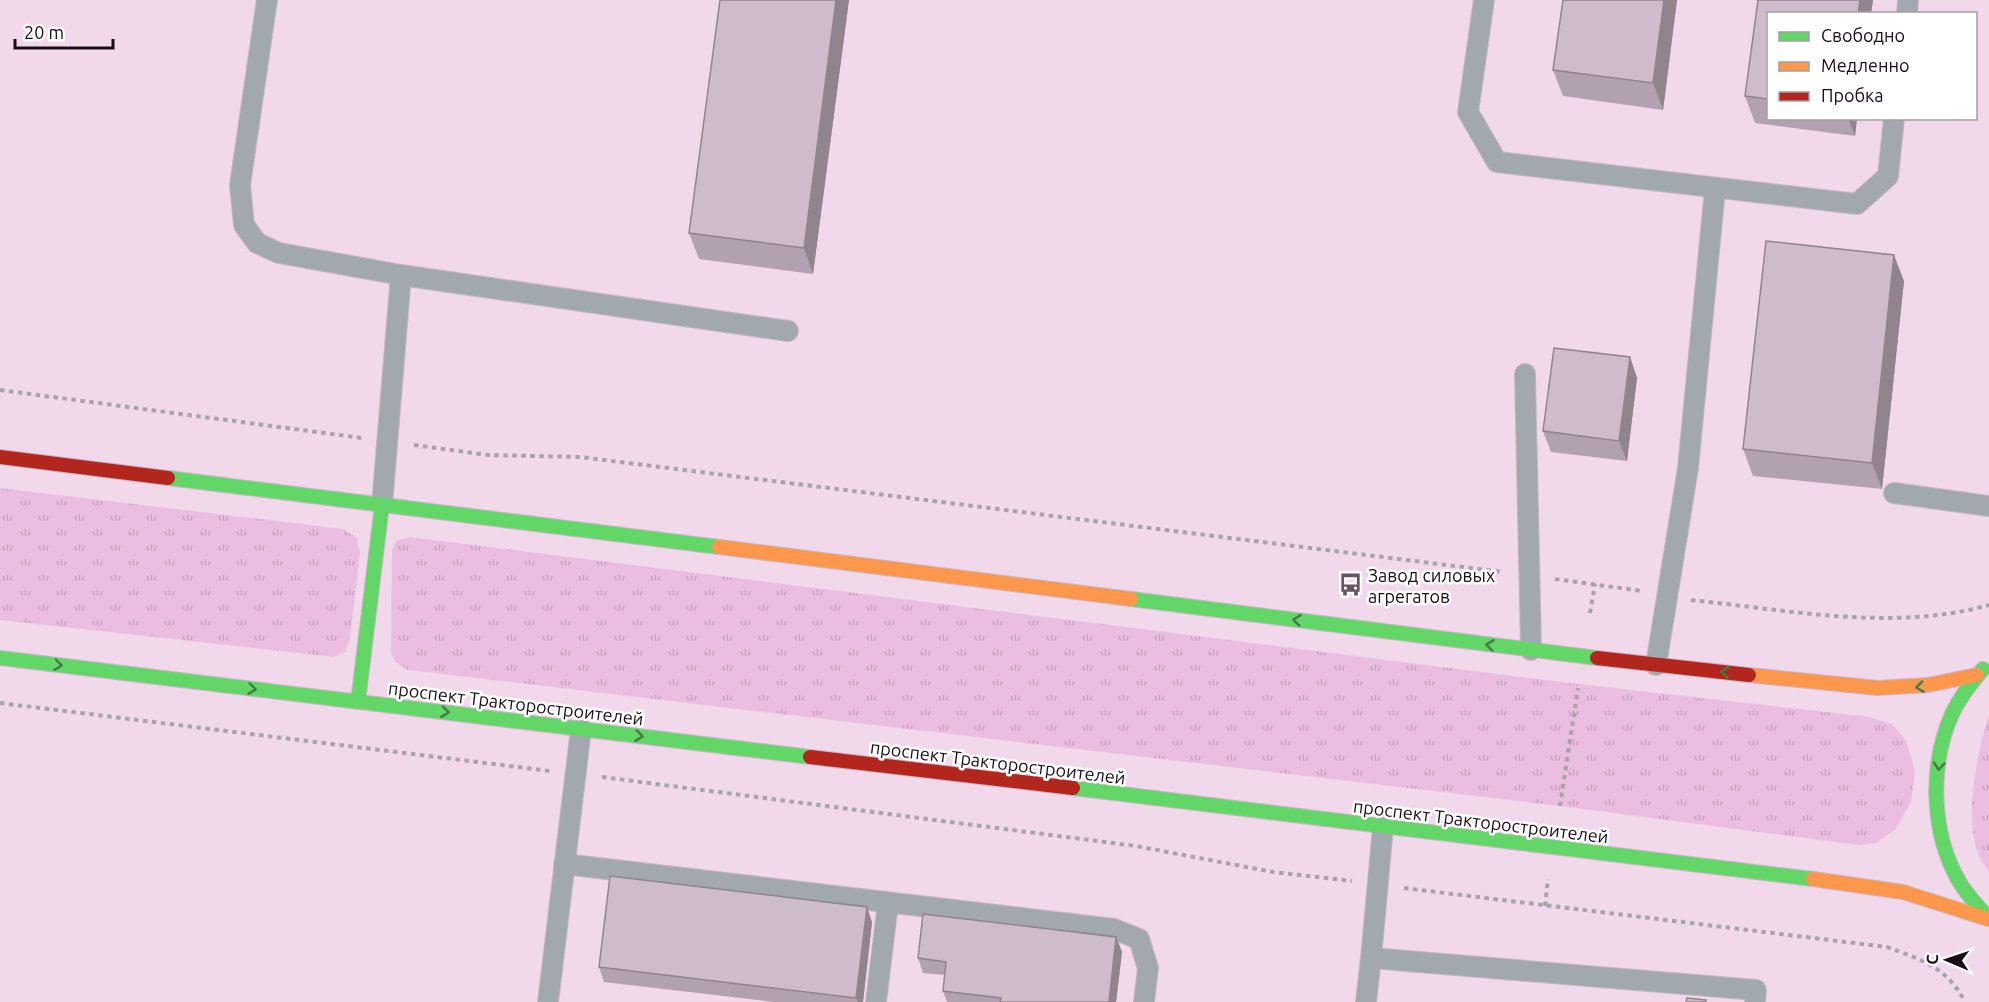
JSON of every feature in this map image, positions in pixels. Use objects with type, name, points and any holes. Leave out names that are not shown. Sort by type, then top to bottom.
[{"type":"main road","points":[[0,457],[1656,665],[1878,688],[1911,688],[1946,683],[1977,675]]},
{"type":"main road","points":[[358,702],[382,505]]},
{"type":"main road","name":"проспект Тракторостроителей","points":[[0,658],[1825,880],[1903,892],[1989,919]]},
{"type":"main road","points":[[1989,663],[1977,675],[1953,711],[1941,746],[1936,791],[1942,840],[1958,880],[1989,919]]},
{"type":"lane","points":[[267,0],[240,185],[244,225],[257,243],[279,253],[401,274],[788,331]]},
{"type":"lane","points":[[1484,0],[1468,112],[1497,162],[1857,204],[1888,176],[1894,120]]},
{"type":"lane","points":[[1656,665],[1688,468],[1715,189]]},
{"type":"lane","points":[[382,505],[401,274]]},
{"type":"lane","points":[[1524,374],[1531,650]]},
{"type":"lane","points":[[1894,493],[1989,506]]},
{"type":"lane","points":[[548,1002],[581,729]]},
{"type":"lane","points":[[1366,1002],[1383,826]]},
{"type":"lane","points":[[564,864],[1114,929],[1139,939],[1148,968],[1144,1002]]},
{"type":"lane","points":[[876,1002],[888,903]]},
{"type":"lane","points":[[1371,958],[1756,990],[1755,1002]]},
{"type":"path","points":[[0,390],[356,437]]},
{"type":"path","points":[[410,444],[488,455],[592,459],[1647,592]]},
{"type":"path","points":[[1590,614],[1595,584]]},
{"type":"path","points":[[1689,600],[1858,618],[1911,618],[1964,612],[1989,605]]},
{"type":"path","points":[[1560,806],[1578,684]]},
{"type":"path","points":[[0,703],[556,771]]},
{"type":"path","points":[[608,778],[1136,846],[1273,872],[1887,947],[1928,962],[1957,986],[1965,1002]]},
{"type":"path","points":[[1545,906],[1548,876]]},
{"type":"green space","points":[[0,488],[343,529],[356,537],[360,552],[350,639],[345,652],[334,657],[0,620]]},
{"type":"green space","points":[[410,537],[1578,684],[1870,717],[1892,724],[1906,741],[1915,771],[1911,802],[1895,830],[1876,843],[1859,845],[1560,806],[408,670],[395,662],[391,653],[392,550],[397,540]]},
{"type":"green space","points":[[1989,715],[1989,872],[1980,858],[1974,841],[1972,805],[1976,766]]},
{"type":"building","points":[[720,0],[836,0],[804,248],[689,233]]},
{"type":"building","points":[[1563,0],[1664,0],[1653,83],[1553,70]]},
{"type":"building","points":[[1758,0],[1860,0],[1858,12],[1767,12],[1767,99],[1745,96]]},
{"type":"building","points":[[1766,241],[1894,255],[1872,463],[1743,449]]},
{"type":"building","points":[[1554,348],[1630,357],[1619,441],[1543,431]]},
{"type":"building","points":[[610,876],[867,907],[856,998],[599,967]]},
{"type":"building","points":[[923,914],[1116,937],[1109,1002],[1000,1002],[1001,998],[943,991],[946,962],[918,958]]},
{"type":"building","points":[[1687,998],[1706,1000],[1706,1002],[1686,1002]]},
{"type":"traffic: fast","points":[[168,478],[719,547]]},
{"type":"traffic: fast","points":[[358,702],[382,505]]},
{"type":"traffic: fast","points":[[1131,599],[1597,658]]},
{"type":"traffic: fast","points":[[0,658],[810,757]]},
{"type":"traffic: fast","points":[[1983,669],[1952,714],[1939,755],[1936,800],[1943,843],[1950,864],[1963,888],[1989,919]]},
{"type":"traffic: fast","points":[[1073,788],[1813,879]]},
{"type":"traffic: slow","points":[[719,547],[1131,599]]},
{"type":"traffic: slow","points":[[1749,675],[1878,688],[1928,685],[1977,675]]},
{"type":"traffic: slow","points":[[1813,879],[1903,892],[1988,919]]},
{"type":"traffic: jam","points":[[0,457],[168,478]]},
{"type":"traffic: jam","points":[[1597,658],[1749,675]]},
{"type":"traffic: jam","points":[[810,757],[1073,788]]},
{"type":"place","name":"Завод силовых агрегатов","points":[[1350,585]]}]
